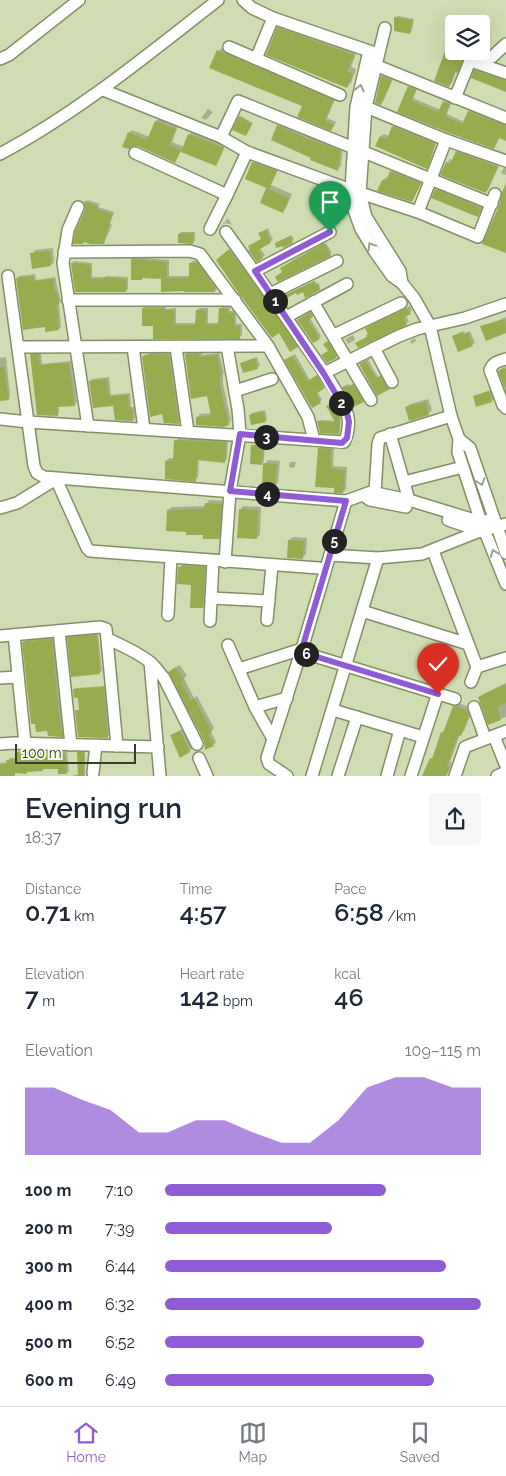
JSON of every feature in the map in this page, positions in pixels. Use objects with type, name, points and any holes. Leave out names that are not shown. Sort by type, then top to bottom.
[{"type":"street","points":[[0,59],[9,55],[79,0]]},
{"type":"street","points":[[0,154],[42,131],[103,90],[218,0]]},
{"type":"street","points":[[243,0],[252,8],[273,18],[372,58],[455,98],[506,118]]},
{"type":"street","points":[[256,59],[273,18]]},
{"type":"street","points":[[385,28],[357,100],[358,150],[356,191],[366,217],[400,271],[402,283],[419,304],[430,326],[451,416],[460,439],[470,448],[506,584]]},
{"type":"street","points":[[470,61],[492,57],[506,44]]},
{"type":"street","points":[[229,47],[340,94]]},
{"type":"street","points":[[358,150],[372,58]]},
{"type":"street","points":[[455,98],[470,61]]},
{"type":"street","points":[[470,61],[506,73]]},
{"type":"street","points":[[103,90],[221,137],[247,152],[418,212],[478,236],[489,199],[431,179],[238,100],[221,137]]},
{"type":"street","points":[[366,107],[446,140],[506,161]]},
{"type":"street","points":[[418,212],[446,140]]},
{"type":"street","points":[[210,230],[247,152]]},
{"type":"street","points":[[135,153],[227,195]]},
{"type":"street","points":[[78,207],[68,230],[62,263],[88,426]]},
{"type":"street","points":[[0,419],[240,434],[342,443],[347,438],[349,422],[347,413],[324,374],[286,317],[226,232]]},
{"type":"street","points":[[255,271],[330,232]]},
{"type":"street","points":[[64,252],[194,252],[203,257],[268,346],[308,416],[314,440]]},
{"type":"street","points":[[270,294],[337,261]]},
{"type":"street","points":[[8,276],[35,470],[44,477],[346,501],[375,492],[409,500],[490,525]]},
{"type":"street","points":[[286,317],[347,284]]},
{"type":"street","points":[[68,300],[235,300]]},
{"type":"street","points":[[313,302],[371,400]]},
{"type":"street","points":[[334,335],[401,303]]},
{"type":"street","points":[[324,374],[398,336],[506,304]]},
{"type":"street","points":[[133,346],[144,429]]},
{"type":"street","points":[[176,346],[188,432]]},
{"type":"street","points":[[225,562],[230,491],[240,434],[238,409],[227,346]]},
{"type":"street","points":[[18,347],[268,346]]},
{"type":"street","points":[[374,348],[392,382]]},
{"type":"street","points":[[506,358],[495,362],[490,370],[503,405],[506,408]]},
{"type":"street","points":[[235,391],[272,379]]},
{"type":"street","points":[[375,492],[378,444],[382,436],[451,416]]},
{"type":"street","points":[[390,434],[409,500]]},
{"type":"street","points":[[460,439],[458,452],[463,467],[490,525],[506,553]]},
{"type":"street","points":[[404,482],[463,467]]},
{"type":"street","points":[[0,508],[17,504],[56,479]]},
{"type":"street","points":[[56,479],[90,551],[319,568]]},
{"type":"street","points":[[363,495],[370,500],[490,525]]},
{"type":"street","points":[[287,776],[268,762],[267,758],[302,650],[346,501]]},
{"type":"street","points":[[330,555],[378,558],[414,556],[433,551],[490,525]]},
{"type":"street","points":[[433,551],[477,667],[471,682]]},
{"type":"street","points":[[168,616],[171,558]]},
{"type":"street","points":[[312,776],[378,558]]},
{"type":"street","points":[[210,621],[213,561]]},
{"type":"street","points":[[267,620],[272,565]]},
{"type":"street","points":[[211,598],[269,601]]},
{"type":"street","points":[[362,611],[468,644]]},
{"type":"street","points":[[0,636],[104,628],[108,639],[117,746]]},
{"type":"street","points":[[59,631],[71,744]]},
{"type":"street","points":[[14,635],[25,743]]},
{"type":"street","points":[[108,639],[150,662],[164,678],[197,744]]},
{"type":"street","points":[[228,645],[255,707],[273,739]]},
{"type":"street","points":[[239,669],[302,650],[346,666],[455,699]]},
{"type":"street","points":[[477,667],[506,658]]},
{"type":"street","points":[[150,662],[160,776]]},
{"type":"street","points":[[0,678],[18,677]]},
{"type":"street","points":[[411,776],[438,694]]},
{"type":"street","points":[[255,707],[286,698]]},
{"type":"street","points":[[474,707],[506,766]]},
{"type":"street","points":[[333,710],[423,737]]},
{"type":"street","points":[[338,776],[357,717]]},
{"type":"street","points":[[387,776],[400,730]]},
{"type":"street","points":[[455,776],[465,746],[506,731]]},
{"type":"street","points":[[0,744],[158,747]]},
{"type":"street","points":[[92,773],[96,745]]},
{"type":"street","points":[[199,758],[207,776]]},
{"type":"street","points":[[497,776],[506,772]]},
{"type":"building","points":[[394,17],[413,20],[410,34],[394,31]]},
{"type":"building","points":[[277,27],[354,55],[347,71],[353,74],[347,88],[266,55]]},
{"type":"building","points":[[217,50],[334,100],[325,121],[334,125],[331,131],[297,117],[302,106],[209,68]]},
{"type":"building","points":[[445,51],[445,60],[463,60],[457,73],[455,72],[449,87],[434,81]]},
{"type":"building","points":[[474,70],[506,80],[506,92],[471,78]]},
{"type":"building","points":[[381,76],[392,80],[381,105],[375,103]]},
{"type":"building","points":[[408,86],[416,90],[412,101],[438,112],[443,101],[450,104],[445,116],[462,124],[468,111],[506,126],[506,141],[499,138],[494,149],[397,112]]},
{"type":"building","points":[[239,116],[252,124],[246,136],[232,130]]},
{"type":"building","points":[[155,121],[176,129],[169,145],[181,150],[175,163],[138,146],[129,149],[122,147],[128,132],[147,140]]},
{"type":"building","points":[[277,125],[307,139],[340,150],[338,171],[310,160],[311,158],[271,140]]},
{"type":"building","points":[[392,126],[435,144],[427,169],[375,146],[380,136],[387,139]]},
{"type":"building","points":[[188,134],[224,148],[216,166],[181,152]]},
{"type":"building","points":[[456,151],[498,167],[486,193],[440,175],[446,162],[450,164]]},
{"type":"building","points":[[252,162],[277,171],[269,189],[245,179]]},
{"type":"building","points":[[390,171],[421,183],[412,202],[377,191],[382,180],[386,181]]},
{"type":"building","points":[[506,183],[506,253],[482,244],[499,206]]},
{"type":"building","points":[[266,188],[289,198],[283,213],[260,203]]},
{"type":"building","points":[[435,189],[481,208],[478,217],[431,198]]},
{"type":"building","points":[[84,201],[98,206],[97,209],[112,214],[104,244],[84,242],[83,244],[73,244],[75,232],[85,210]]},
{"type":"building","points":[[266,230],[271,243],[258,250],[263,258],[257,262],[248,250],[250,249],[248,246],[261,239],[258,233]]},
{"type":"building","points":[[193,233],[193,244],[178,243],[178,234]]},
{"type":"building","points":[[290,236],[293,243],[283,248],[283,246],[276,248],[275,243]]},
{"type":"building","points":[[324,243],[331,256],[278,282],[275,277],[282,272],[280,268]]},
{"type":"building","points":[[229,249],[298,347],[290,352],[279,333],[272,338],[237,291],[216,260]]},
{"type":"building","points":[[50,251],[51,266],[32,269],[30,253]]},
{"type":"building","points":[[131,259],[167,262],[167,278],[189,278],[189,263],[198,263],[215,287],[215,292],[161,292],[161,279],[142,278],[142,280],[131,280]]},
{"type":"building","points":[[71,263],[91,265],[90,279],[104,279],[104,277],[126,279],[126,292],[75,292]]},
{"type":"building","points":[[33,276],[34,281],[53,279],[59,305],[57,305],[59,330],[45,332],[45,327],[23,330],[16,278]]},
{"type":"building","points":[[314,281],[315,285],[318,284],[320,290],[305,298],[303,292],[297,295],[296,293],[285,299],[288,307],[281,297]]},
{"type":"building","points":[[142,308],[174,310],[174,325],[195,325],[196,310],[206,310],[206,325],[218,324],[219,308],[228,309],[228,313],[234,313],[234,326],[240,326],[240,339],[153,339],[153,326],[142,326]]},
{"type":"building","points":[[407,308],[411,314],[403,318],[407,325],[358,348],[355,343],[367,337],[366,335],[368,334],[365,328]]},
{"type":"building","points":[[310,312],[313,317],[308,320],[320,339],[313,343],[297,320]]},
{"type":"building","points":[[505,319],[506,333],[486,341],[480,326]]},
{"type":"building","points":[[462,332],[463,335],[468,333],[473,346],[458,352],[452,336]]},
{"type":"building","points":[[328,341],[337,358],[327,363],[321,355],[328,351],[323,344]]},
{"type":"building","points":[[30,354],[39,354],[40,365],[69,363],[75,406],[57,407],[58,416],[37,415]]},
{"type":"building","points":[[169,354],[179,424],[164,423],[162,414],[150,417],[142,356]]},
{"type":"building","points":[[185,354],[199,354],[200,357],[217,355],[222,377],[220,377],[220,387],[229,425],[223,427],[196,425],[196,417],[211,416],[207,396],[191,399]]},
{"type":"building","points":[[292,356],[308,381],[317,375],[325,388],[316,394],[321,403],[312,408],[284,360]]},
{"type":"building","points":[[255,358],[258,369],[243,373],[240,363]]},
{"type":"building","points":[[371,358],[366,362],[376,378],[380,376],[390,389],[377,396],[359,364]]},
{"type":"building","points":[[0,367],[4,367],[9,400],[0,401]]},
{"type":"building","points":[[505,367],[506,369],[506,392],[498,371]]},
{"type":"building","points":[[107,379],[109,396],[128,395],[129,409],[132,408],[133,421],[115,420],[113,406],[93,408],[89,381]]},
{"type":"building","points":[[353,384],[364,402],[353,407],[342,387],[347,385],[348,387]]},
{"type":"building","points":[[489,391],[492,402],[476,407],[473,396]]},
{"type":"building","points":[[333,402],[340,415],[339,434],[320,433],[317,421],[335,422],[326,406]]},
{"type":"building","points":[[425,402],[429,415],[409,421],[405,407]]},
{"type":"building","points":[[263,411],[266,422],[251,425],[249,415]]},
{"type":"building","points":[[174,440],[226,442],[225,463],[197,460],[196,482],[165,479],[165,461],[173,461]]},
{"type":"building","points":[[251,445],[264,446],[262,465],[250,464]]},
{"type":"building","points":[[318,448],[331,449],[331,469],[345,470],[343,493],[334,493],[334,488],[315,487]]},
{"type":"building","points":[[263,463],[277,464],[275,487],[262,486]]},
{"type":"building","points":[[205,503],[222,504],[219,539],[203,539],[203,535],[186,535],[186,532],[166,531],[167,510],[204,509]]},
{"type":"building","points":[[239,509],[258,510],[257,539],[237,538]]},
{"type":"building","points":[[288,540],[304,541],[303,559],[287,558]]},
{"type":"building","points":[[182,565],[205,567],[203,608],[190,608],[191,585],[177,584],[178,567]]},
{"type":"building","points":[[97,635],[100,674],[71,677],[67,637]]},
{"type":"building","points":[[52,639],[63,737],[48,736],[47,731],[36,732],[35,724],[31,724],[22,642]]},
{"type":"building","points":[[176,667],[184,680],[181,682],[191,700],[194,698],[212,732],[208,734],[214,746],[205,750],[204,741],[168,672]]},
{"type":"building","points":[[506,684],[506,703],[497,707],[501,720],[488,725],[478,697]]},
{"type":"building","points":[[104,687],[108,738],[78,737],[75,710],[79,710],[78,698],[74,698],[73,689]]},
{"type":"building","points":[[453,706],[467,710],[469,715],[461,736],[458,735],[447,766],[450,767],[445,776],[422,776],[430,758],[432,759],[441,732],[443,733]]},
{"type":"building","points":[[180,731],[190,752],[180,758],[170,735]]},
{"type":"building","points":[[17,752],[65,753],[67,774],[58,774],[58,769],[43,769],[43,771],[27,772],[27,774],[15,773],[15,776],[0,776],[0,764],[7,764],[6,760],[16,759]]},
{"type":"building","points":[[77,752],[84,752],[84,776],[78,776]]},
{"type":"route","points":[[330,232],[255,271],[324,374],[347,413],[349,422],[347,438],[342,443],[240,434],[230,491],[346,501],[301,652],[438,694]]}]
